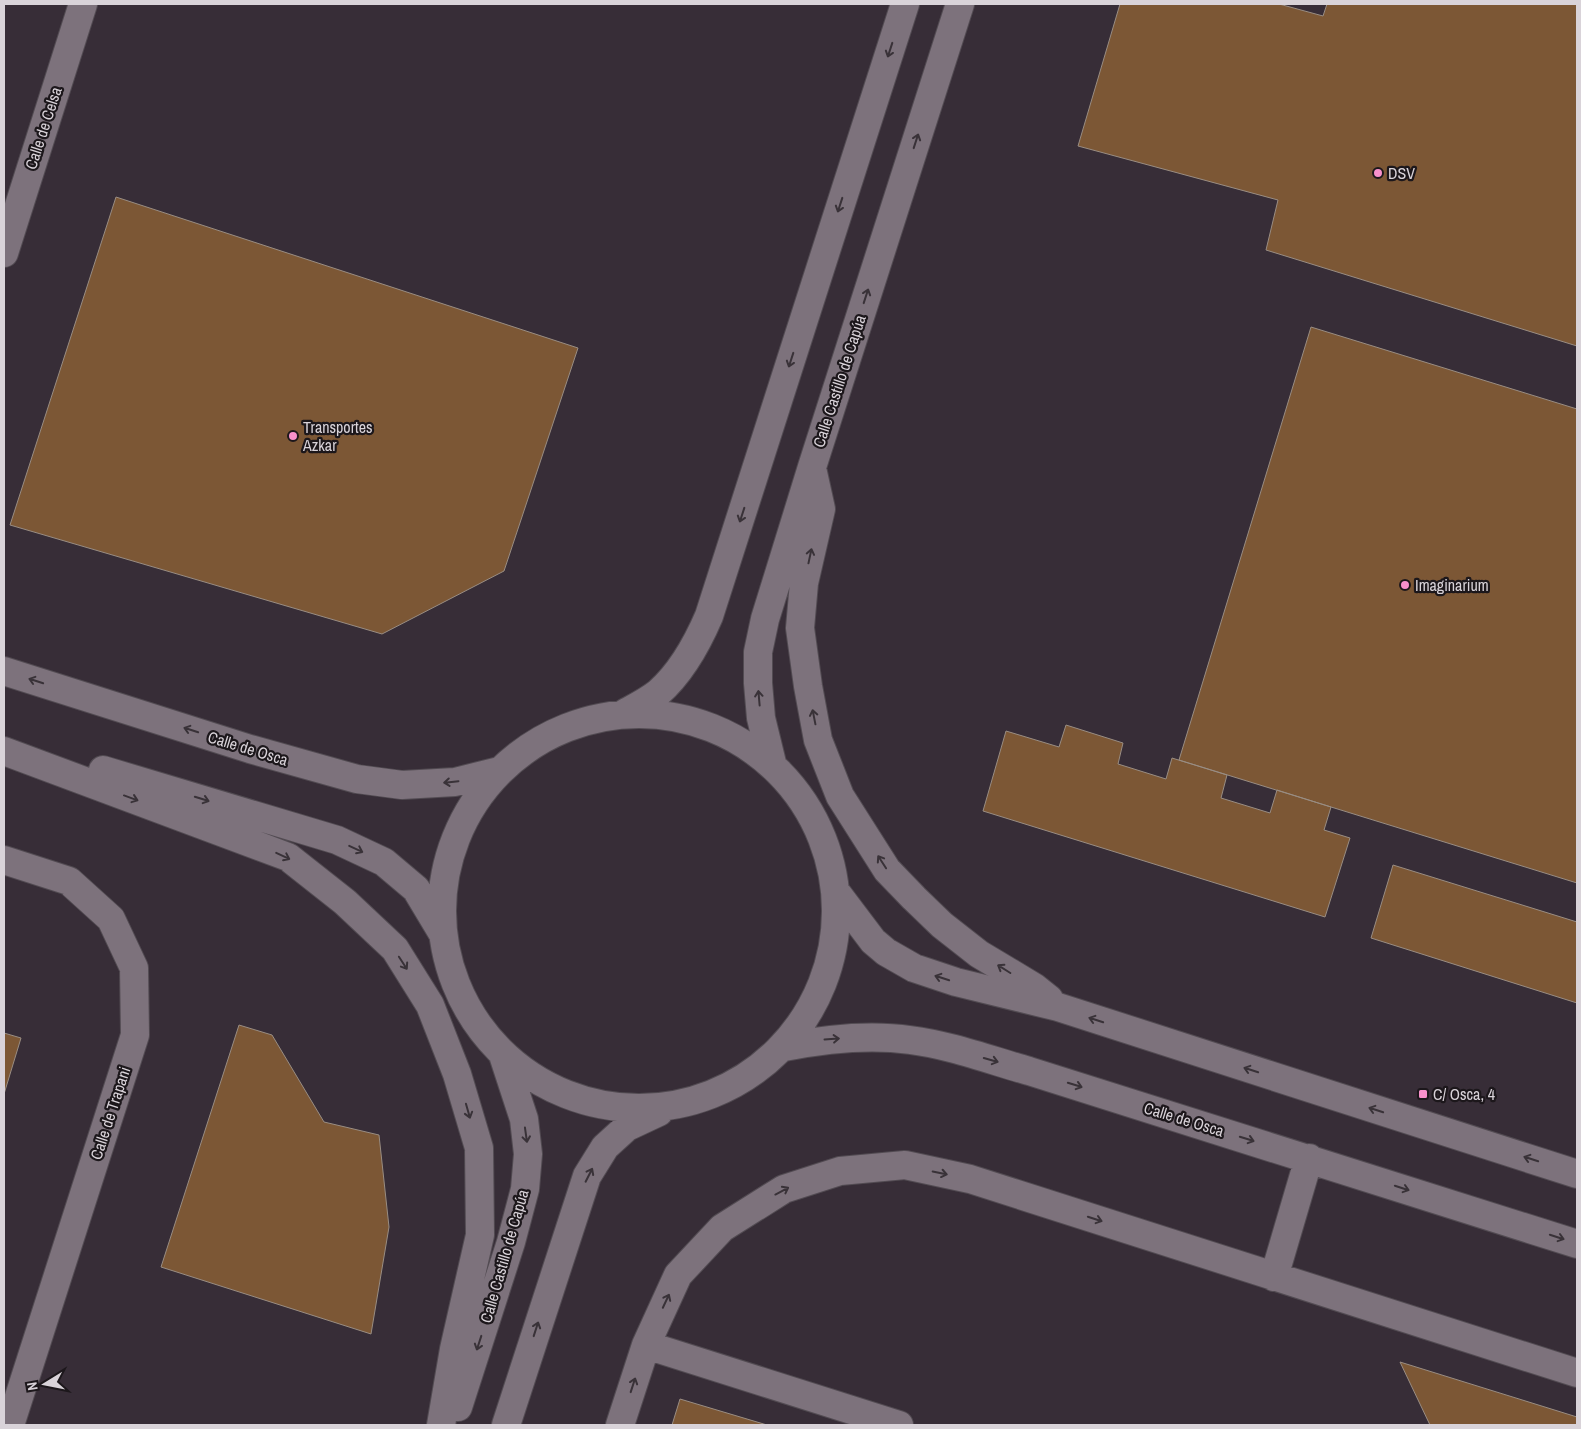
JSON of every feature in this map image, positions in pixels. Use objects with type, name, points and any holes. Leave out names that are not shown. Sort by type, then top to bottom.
[{"type":"street","name":"Calle de Celsa","points":[[4,253],[83,4]]},
{"type":"street","points":[[625,713],[644,703],[664,687],[681,667],[698,642],[709,616],[905,4]]},
{"type":"street","name":"Calle Castillo de Capúa","points":[[772,763],[761,718],[758,683],[758,652],[765,619],[960,4]]},
{"type":"street","points":[[812,467],[821,509],[804,583],[800,628],[818,740],[840,796],[887,870],[914,898],[942,925],[972,948],[1034,987],[1058,1007]]},
{"type":"street","name":"Calle de Osca","points":[[4,670],[250,749],[357,780],[402,785],[429,784],[455,782],[498,771]]},
{"type":"street","points":[[506,1425],[587,1176],[605,1147],[627,1126],[670,1107],[712,1095],[751,1075],[784,1047],[804,1020],[823,983],[831,959],[837,926],[836,892],[826,844],[804,800],[772,763],[728,734],[678,716],[625,713],[579,722],[536,742],[498,771],[471,806],[452,847],[443,890],[443,934],[454,979],[470,1012],[474,1020],[503,1055],[540,1082],[581,1100],[625,1108],[670,1107]]},
{"type":"street","points":[[4,740],[337,840],[384,862],[416,889],[443,934]]},
{"type":"street","points":[[4,751],[288,857],[345,902],[394,949],[430,1005],[457,1074],[478,1148],[480,1235],[454,1349],[441,1425]]},
{"type":"street","name":"Calle de Trapani","points":[[4,860],[69,881],[110,919],[134,968],[135,1035],[10,1425]]},
{"type":"street","points":[[836,892],[873,941],[899,961],[914,968],[956,982],[1058,1007],[1577,1174]]},
{"type":"street","name":"Calle de Osca","points":[[784,1047],[824,1040],[865,1038],[910,1040],[952,1049],[1309,1158],[1577,1244]]},
{"type":"street","name":"Calle Castillo de Capúa","points":[[452,1425],[511,1242],[525,1189],[528,1154],[524,1120],[503,1055]]},
{"type":"street","points":[[1274,1277],[1309,1158]]},
{"type":"street","points":[[620,1425],[646,1345],[678,1275],[722,1228],[784,1189],[840,1172],[906,1165],[970,1179],[1577,1373]]},
{"type":"street","points":[[646,1345],[899,1425]]},
{"type":"building","name":"DSV","points":[[1120,4],[1279,4],[1323,16],[1327,4],[1577,4],[1577,346],[1266,250],[1278,200],[1078,146]]},
{"type":"building","name":"Transportes Azkar","points":[[116,197],[578,348],[504,571],[382,634],[10,525]]},
{"type":"building","name":"Imaginarium","points":[[1311,327],[1577,409],[1577,883],[1179,760]]},
{"type":"building","points":[[1066,725],[1123,743],[1118,764],[1166,779],[1172,758],[1227,775],[1221,798],[1270,813],[1277,790],[1331,807],[1324,830],[1350,838],[1325,917],[983,811],[1006,731],[1059,747]]},
{"type":"building","points":[[1393,865],[1577,922],[1577,1003],[1371,938]]},
{"type":"building","points":[[239,1025],[272,1035],[324,1122],[379,1135],[389,1227],[371,1334],[161,1267]]},
{"type":"building","points":[[4,1033],[21,1038],[4,1094]]},
{"type":"building","points":[[1400,1362],[1577,1417],[1577,1425],[1430,1425]]},
{"type":"building","points":[[680,1399],[767,1425],[672,1425]]},
{"type":"place","name":"DSV","points":[[1378,173]]},
{"type":"place","name":"Transportes Azkar","points":[[293,436]]},
{"type":"place","name":"Imaginarium","points":[[1405,585]]},
{"type":"place","name":"C/ Osca, 4","points":[[1423,1094]]}]
